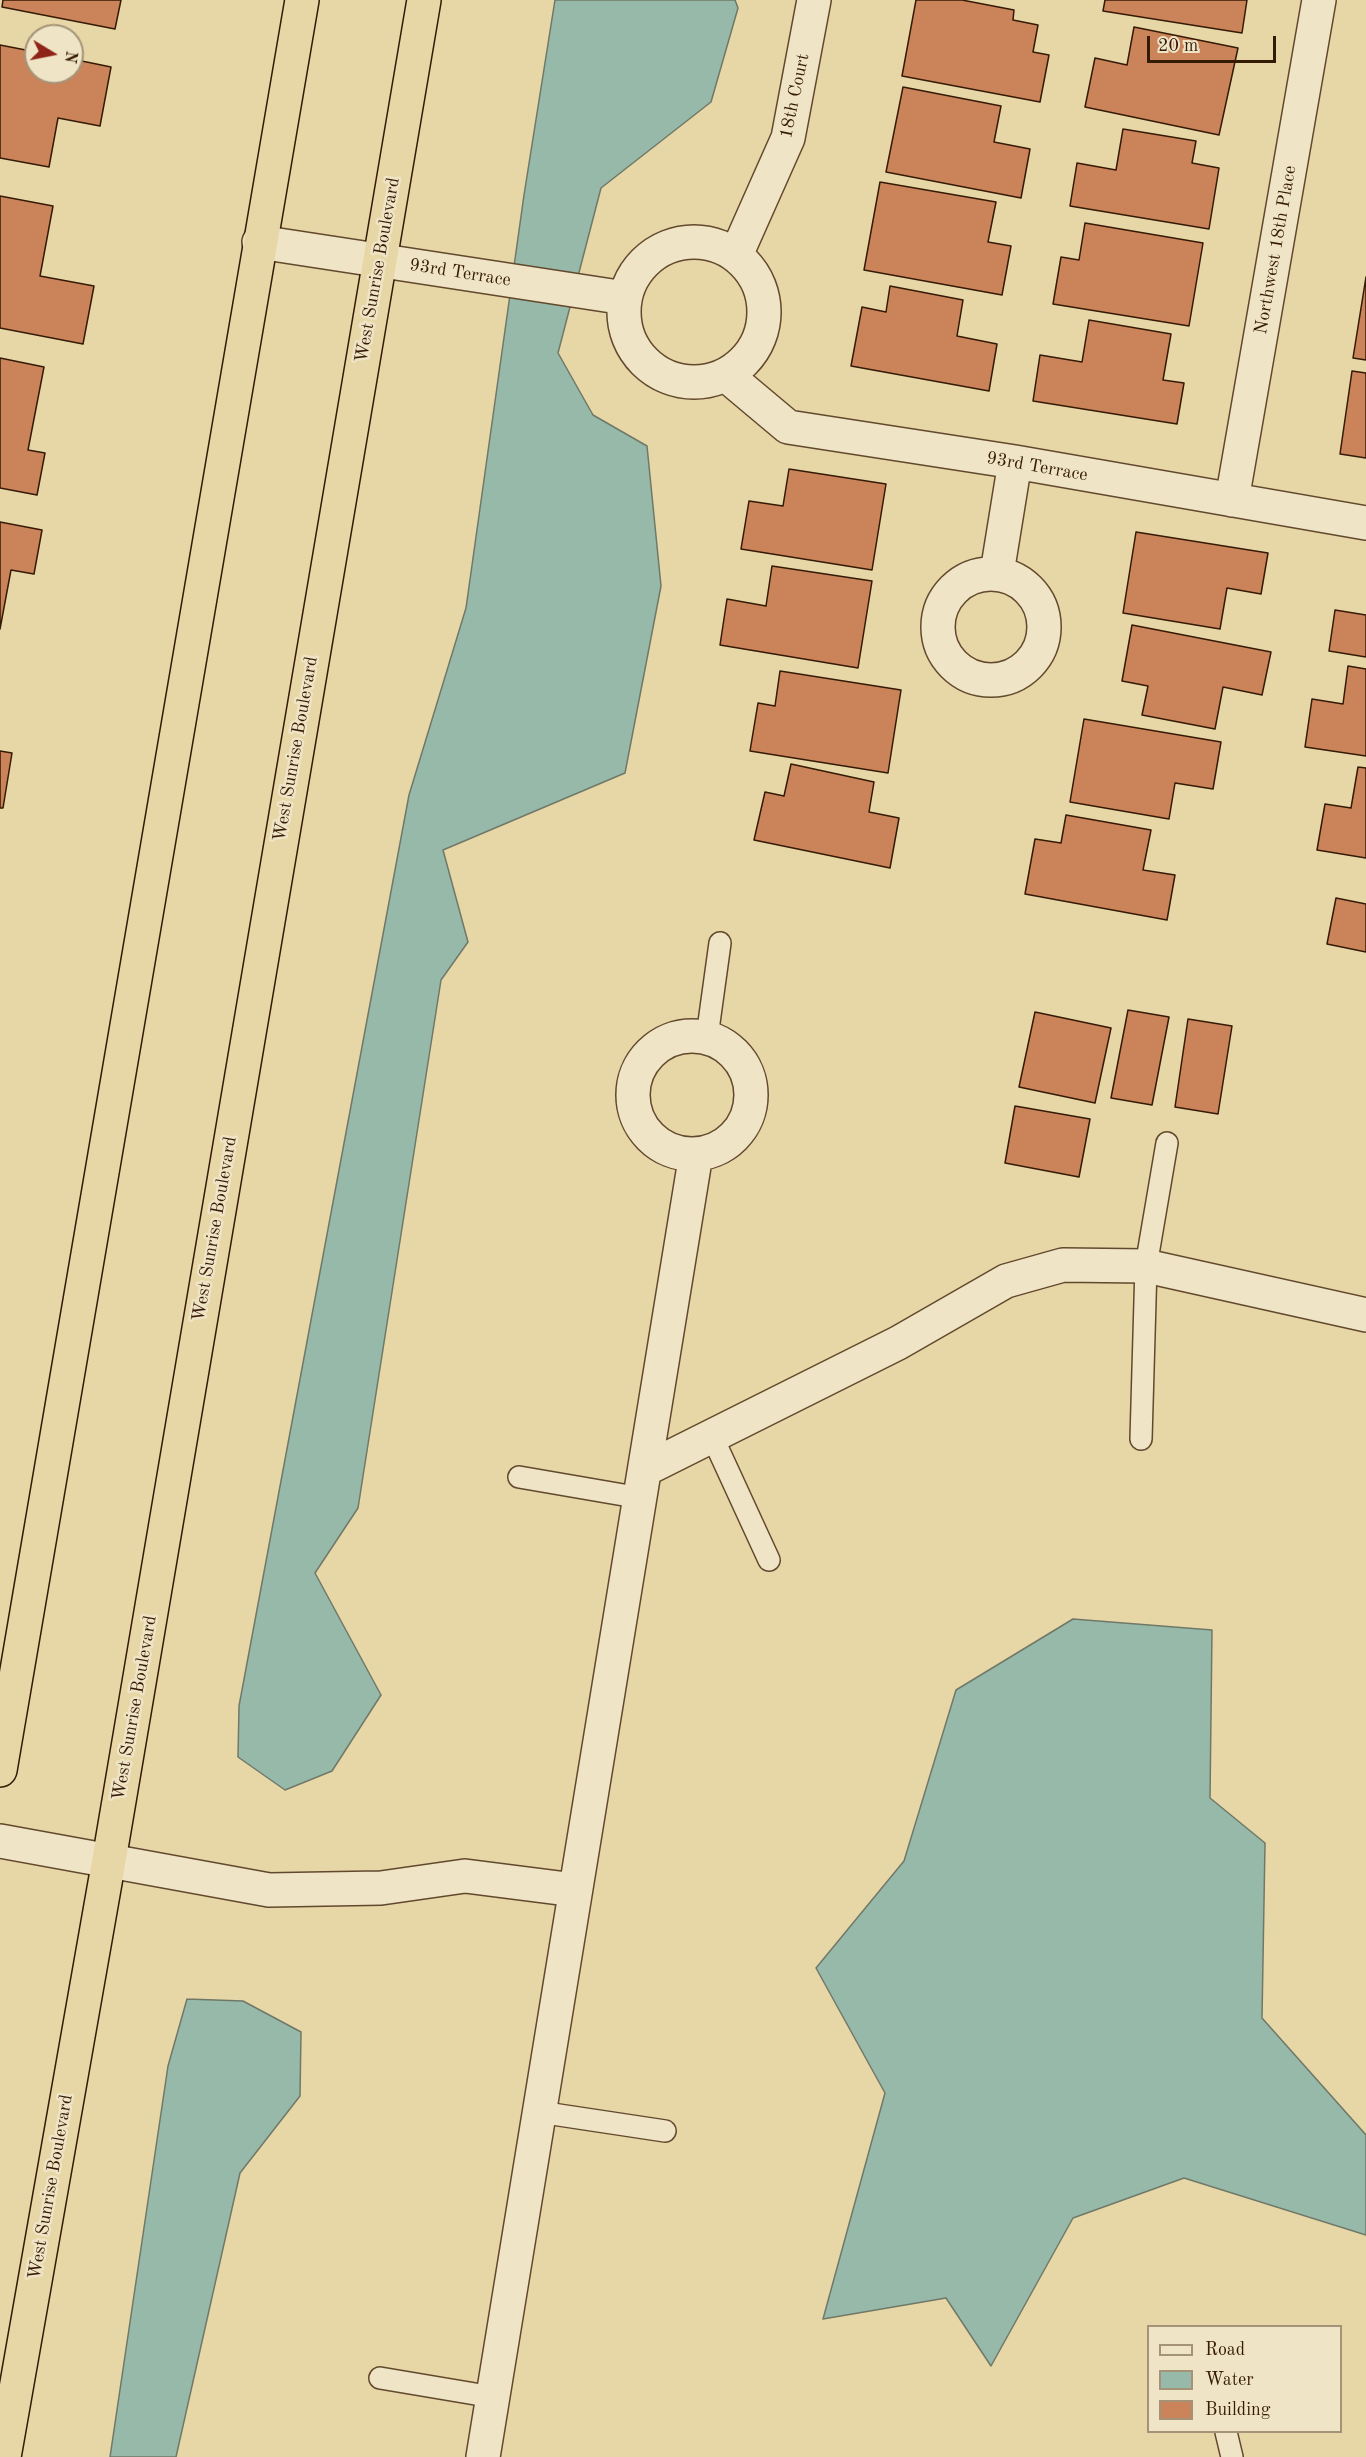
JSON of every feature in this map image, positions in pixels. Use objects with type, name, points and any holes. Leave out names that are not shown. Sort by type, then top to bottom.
[{"type":"highway","points":[[0,1770],[302,0]]},
{"type":"highway","name":"West Sunrise Boulevard","points":[[4,2457],[109,1860],[423,0]]},
{"type":"street","name":"18th Court","points":[[736,255],[788,138],[814,0]]},
{"type":"street","name":"Northwest 18th Place","points":[[1232,500],[1319,0]]},
{"type":"street","name":"93rd Terrace","points":[[259,242],[625,298]]},
{"type":"street","points":[[691,242],[715,245],[736,255],[752,272],[762,294],[765,318],[758,341],[745,361],[726,375],[705,382],[682,382],[661,375],[644,361],[631,343],[624,321],[625,298],[634,277],[648,259],[669,246],[691,242]]},
{"type":"street","name":"93rd Terrace","points":[[726,375],[788,427],[1015,462],[1366,523]]},
{"type":"street","points":[[997,573],[1015,462]]},
{"type":"street","points":[[688,1036],[707,1037],[724,1046],[738,1058],[748,1076],[751,1096],[748,1116],[737,1133],[722,1147],[704,1154],[683,1154],[664,1148],[649,1136],[638,1120],[633,1102],[634,1083],[641,1065],[653,1050],[669,1040],[688,1036]]},
{"type":"street","points":[[483,2457],[696,1154]]},
{"type":"street","points":[[643,1484],[712,1436],[898,1343],[1006,1281],[1063,1265],[1146,1266],[1366,1315]]},
{"type":"street","points":[[0,1841],[269,1890],[381,1888],[465,1876],[575,1890]]},
{"type":"lane","points":[[707,1037],[720,943]]},
{"type":"lane","points":[[1141,1440],[1146,1266],[1167,1143]]},
{"type":"lane","points":[[712,1436],[769,1560]]},
{"type":"lane","points":[[519,1477],[643,1484]]},
{"type":"lane","points":[[539,2112],[665,2132]]},
{"type":"lane","points":[[380,2378],[493,2397]]},
{"type":"lane","points":[[1226,2433],[1232,2457]]},
{"type":"water","points":[[555,0],[735,0],[738,8],[711,102],[601,188],[558,353],[593,415],[647,446],[661,586],[625,773],[443,850],[468,942],[441,980],[358,1508],[315,1573],[381,1695],[332,1771],[285,1790],[238,1757],[239,1706],[409,795],[466,608],[524,195]]},
{"type":"water","points":[[1073,1619],[1212,1630],[1210,1798],[1265,1843],[1262,2018],[1366,2135],[1366,2235],[1184,2178],[1073,2218],[991,2366],[946,2298],[823,2319],[885,2093],[816,1968],[904,1861],[956,1690]]},
{"type":"water","points":[[187,1999],[243,2001],[301,2032],[300,2096],[240,2173],[176,2457],[110,2457],[168,2066]]},
{"type":"building","points":[[3,0],[121,0],[115,29],[2,7]]},
{"type":"building","points":[[916,0],[962,0],[1014,10],[1013,20],[1038,25],[1033,52],[1049,55],[1040,102],[902,76]]},
{"type":"building","points":[[1105,0],[1247,0],[1242,33],[1103,11]]},
{"type":"building","points":[[1134,27],[1238,48],[1219,135],[1085,107],[1095,58],[1127,65]]},
{"type":"building","points":[[0,45],[24,50],[24,84],[84,84],[84,61],[111,67],[100,126],[58,118],[49,167],[0,158]]},
{"type":"building","points":[[903,87],[1001,106],[994,142],[1030,149],[1021,198],[886,172]]},
{"type":"building","points":[[1123,129],[1196,141],[1192,163],[1219,168],[1209,229],[1070,206],[1077,163],[1116,170]]},
{"type":"building","points":[[880,182],[996,202],[988,242],[1011,246],[1002,295],[864,270]]},
{"type":"building","points":[[0,196],[53,206],[40,276],[94,286],[83,344],[0,328]]},
{"type":"building","points":[[1085,223],[1203,243],[1189,326],[1053,304],[1061,257],[1079,260]]},
{"type":"building","points":[[1366,277],[1366,360],[1353,358]]},
{"type":"building","points":[[890,286],[963,300],[957,336],[997,344],[989,391],[851,366],[862,307],[886,312]]},
{"type":"building","points":[[1089,320],[1171,334],[1163,380],[1184,383],[1177,424],[1033,401],[1040,355],[1082,362]]},
{"type":"building","points":[[0,358],[44,367],[28,450],[45,453],[37,495],[0,488]]},
{"type":"building","points":[[1352,371],[1366,373],[1366,458],[1340,454]]},
{"type":"building","points":[[789,469],[886,484],[872,570],[741,549],[749,501],[783,506]]},
{"type":"building","points":[[0,522],[42,530],[34,574],[11,570],[0,629]]},
{"type":"building","points":[[1136,532],[1268,553],[1261,594],[1227,588],[1220,629],[1123,613]]},
{"type":"building","points":[[772,566],[872,581],[858,668],[720,645],[727,599],[766,606]]},
{"type":"building","points":[[1335,610],[1366,615],[1366,657],[1329,651]]},
{"type":"building","points":[[1132,625],[1271,652],[1262,695],[1223,687],[1215,729],[1142,715],[1148,686],[1122,681]]},
{"type":"building","points":[[1348,666],[1366,669],[1366,756],[1305,747],[1312,699],[1343,704]]},
{"type":"building","points":[[780,671],[901,690],[888,773],[750,751],[758,703],[775,706]]},
{"type":"building","points":[[1084,719],[1221,742],[1213,789],[1175,783],[1169,819],[1070,802]]},
{"type":"building","points":[[0,751],[12,753],[3,808],[0,808]]},
{"type":"building","points":[[791,764],[874,782],[869,812],[899,818],[890,868],[754,840],[765,792],[784,796]]},
{"type":"building","points":[[1358,767],[1366,768],[1366,858],[1317,850],[1325,804],[1351,808]]},
{"type":"building","points":[[1066,815],[1151,830],[1143,870],[1175,875],[1167,920],[1025,894],[1035,839],[1061,843]]},
{"type":"building","points":[[1336,898],[1366,904],[1366,952],[1327,944]]},
{"type":"building","points":[[1128,1010],[1169,1017],[1152,1105],[1111,1098]]},
{"type":"building","points":[[1035,1012],[1111,1028],[1095,1103],[1019,1087]]},
{"type":"building","points":[[1188,1019],[1232,1026],[1218,1114],[1175,1107]]},
{"type":"building","points":[[1015,1106],[1090,1119],[1079,1177],[1005,1163]]}]
